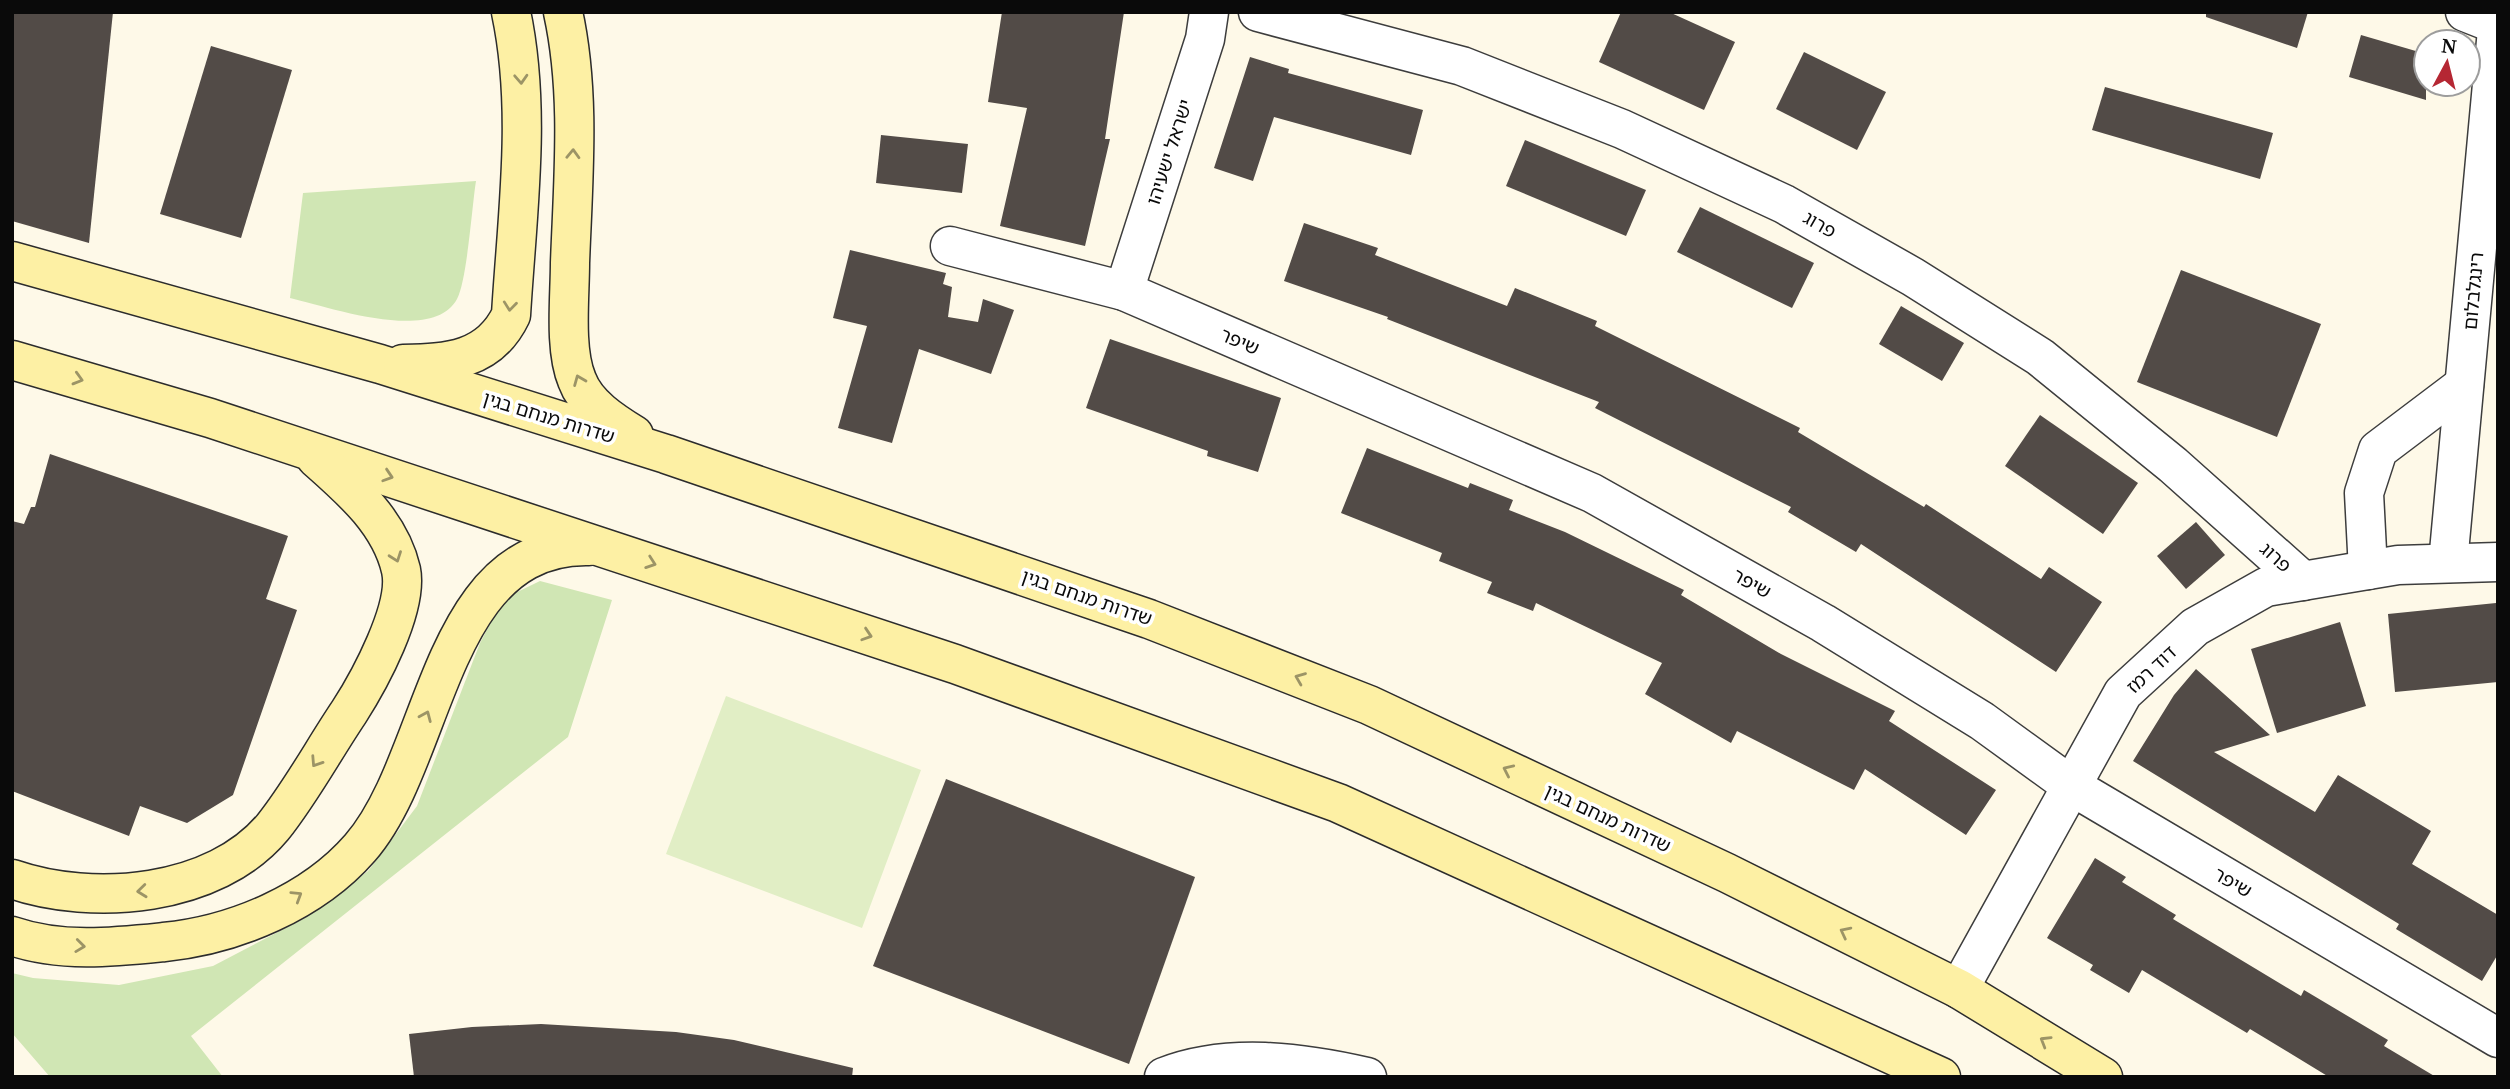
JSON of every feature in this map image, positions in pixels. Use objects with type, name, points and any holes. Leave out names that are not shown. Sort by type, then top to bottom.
[{"type":"main road","points":[[380,364],[436,363],[461,358],[484,349],[502,333],[511,315],[523,112],[520,55],[510,12]]},
{"type":"main road","points":[[563,12],[570,48],[575,112],[570,323],[576,380],[590,401],[615,423],[666,454]]},
{"type":"main road","name":"שדרות מנחם בגין","points":[[12,261],[380,364],[666,454],[1149,619],[1369,705],[1727,873],[1959,989],[2103,1077]]},
{"type":"main road","points":[[12,360],[210,418],[605,547],[955,664],[1338,803],[1941,1077]]},
{"type":"main road","points":[[12,879],[33,887],[99,895],[176,887],[229,862],[251,848],[273,827],[365,688],[386,645],[398,605],[402,574],[397,555],[372,512],[307,450]]},
{"type":"main road","points":[[12,936],[99,949],[190,940],[237,928],[326,878],[360,848],[384,814],[462,631],[491,589],[522,560],[547,550],[605,547]]},
{"type":"street","name":"ישראל ישעיהו","points":[[1124,291],[1205,39],[1209,12]]},
{"type":"street","name":"פרוג","points":[[1258,12],[1462,66],[1622,129],[1784,204],[1913,277],[2040,357],[2173,465],[2303,581]]},
{"type":"street","name":"רינגלבלום","points":[[2448,563],[2464,385],[2489,20]]},
{"type":"street","name":"שיפר","points":[[950,246],[1124,291],[1592,494],[1823,622],[1982,721],[2073,787],[2498,1038]]},
{"type":"street","points":[[2368,570],[2364,493],[2378,450],[2464,385]]},
{"type":"street","name":"דוד רמז","points":[[1959,989],[2123,694],[2195,627],[2266,587],[2368,570],[2498,562]]},
{"type":"street","points":[[1164,1077],[1190,1067],[1239,1061],[1325,1067],[1367,1077]]},
{"type":"green space","points":[[476,181],[461,290],[445,312],[426,319],[379,319],[290,298],[303,193]]},
{"type":"green space","points":[[540,581],[612,600],[568,737],[191,1036],[223,1077],[50,1077],[12,1033],[12,973],[33,978],[119,985],[213,966],[305,918],[368,871],[417,806],[480,643],[503,599]]},
{"type":"green space","points":[[726,696],[921,770],[862,928],[666,854]]},
{"type":"building","points":[[12,12],[113,12],[89,243],[12,221]]},
{"type":"building","points":[[1002,12],[1124,12],[1105,139],[1110,139],[1085,246],[1000,226],[1027,108],[988,102]]},
{"type":"building","points":[[1621,12],[1669,12],[1735,42],[1704,110],[1599,62]]},
{"type":"building","points":[[2206,12],[2308,12],[2297,48],[2206,17]]},
{"type":"building","points":[[2361,35],[2412,50],[2412,96],[2349,77]]},
{"type":"building","points":[[211,46],[292,70],[241,238],[160,214]]},
{"type":"building","points":[[1804,52],[1886,92],[1857,150],[1776,109]]},
{"type":"building","points":[[1250,57],[1289,69],[1288,73],[1423,110],[1411,155],[1274,117],[1253,181],[1214,168]]},
{"type":"building","points":[[2105,87],[2273,133],[2260,179],[2092,130]]},
{"type":"building","points":[[881,135],[968,144],[962,193],[876,183]]},
{"type":"building","points":[[1525,140],[1646,190],[1626,236],[1506,186]]},
{"type":"building","points":[[1700,207],[1814,263],[1792,308],[1677,252]]},
{"type":"building","points":[[1304,223],[1378,248],[1375,255],[1507,306],[1515,288],[1597,321],[1595,326],[1800,428],[1798,432],[1924,507],[1926,504],[2041,579],[2049,567],[2102,602],[2056,672],[1861,544],[1856,552],[1788,512],[1791,507],[1595,408],[1599,402],[1387,319],[1388,317],[1284,281]]},
{"type":"building","points":[[850,250],[946,273],[943,284],[952,287],[948,317],[978,322],[983,299],[1014,310],[991,374],[919,349],[892,443],[838,428],[867,326],[833,318]]},
{"type":"building","points":[[2181,270],[2321,324],[2277,437],[2137,382]]},
{"type":"building","points":[[1901,306],[1964,343],[1942,381],[1879,344]]},
{"type":"building","points":[[1110,339],[1281,398],[1258,472],[1207,456],[1208,451],[1086,408]]},
{"type":"building","points":[[2040,415],[2138,483],[2103,534],[2005,466]]},
{"type":"building","points":[[1367,448],[1468,488],[1470,483],[1513,500],[1509,510],[1565,532],[1684,590],[1681,595],[1781,654],[1895,711],[1889,721],[1996,790],[1966,835],[1865,769],[1854,790],[1737,731],[1731,743],[1645,694],[1662,663],[1536,603],[1533,611],[1487,593],[1492,582],[1439,561],[1442,553],[1341,513]]},
{"type":"building","points":[[50,454],[288,536],[266,599],[297,610],[233,795],[187,823],[140,806],[129,836],[12,791],[12,521],[24,524],[31,507],[35,507]]},
{"type":"building","points":[[2196,522],[2225,555],[2186,589],[2157,556]]},
{"type":"building","points":[[2496,603],[2498,682],[2395,692],[2388,614]]},
{"type":"building","points":[[2340,622],[2366,706],[2277,733],[2251,649]]},
{"type":"building","points":[[2196,669],[2270,735],[2214,752],[2315,812],[2338,775],[2431,831],[2412,864],[2498,915],[2498,954],[2482,981],[2396,929],[2399,924],[2133,761],[2174,695]]},
{"type":"building","points":[[946,779],[1195,877],[1129,1064],[873,966]]},
{"type":"building","points":[[2095,858],[2126,877],[2122,882],[2176,915],[2173,919],[2301,996],[2304,990],[2388,1040],[2384,1046],[2436,1077],[2329,1077],[2250,1029],[2247,1033],[2142,970],[2129,993],[2090,970],[2093,965],[2047,938]]},
{"type":"building","points":[[541,1024],[676,1032],[734,1040],[853,1068],[852,1077],[414,1077],[409,1034],[472,1027]]}]
